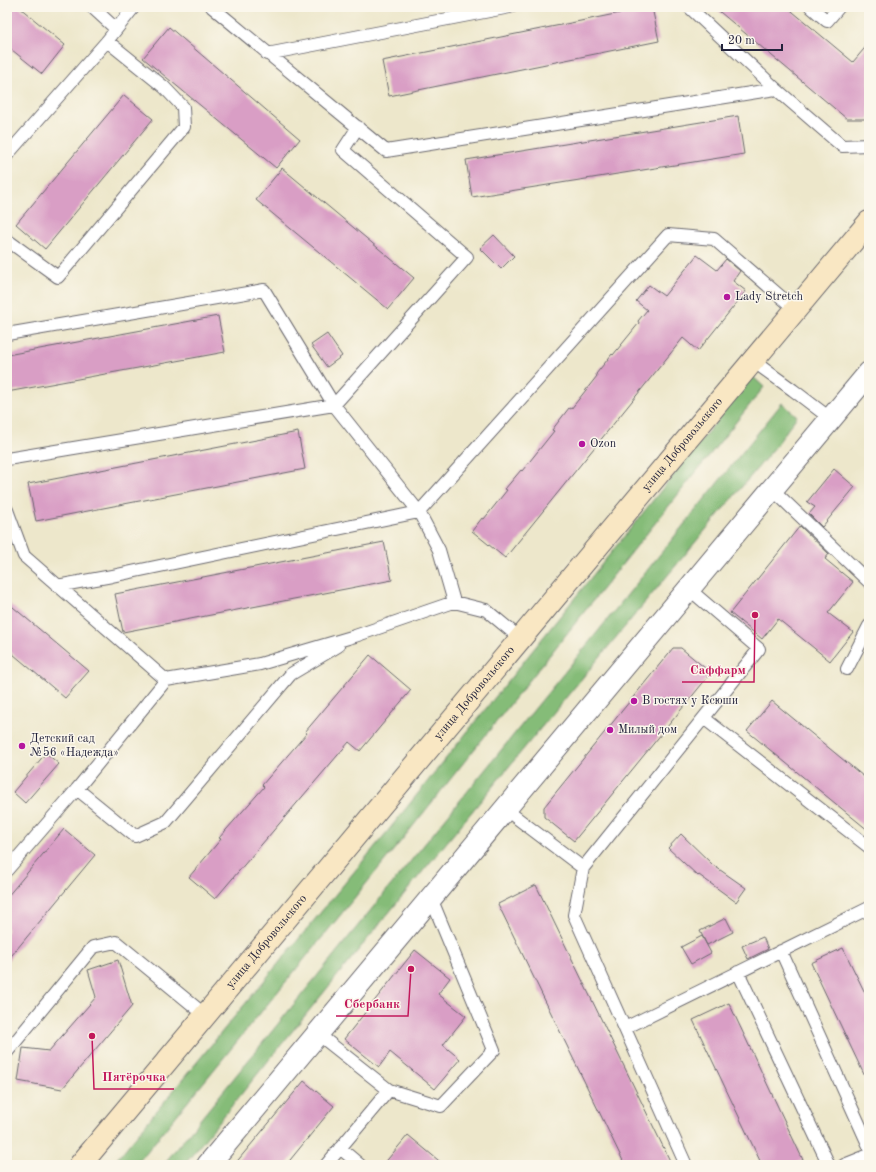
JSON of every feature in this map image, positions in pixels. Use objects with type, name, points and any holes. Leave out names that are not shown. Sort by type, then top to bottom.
[{"type":"main road","name":"улица Добровольского","points":[[80,1165],[869,222]]},
{"type":"street","points":[[208,1165],[868,376]]},
{"type":"lane","points":[[92,7],[116,29]]},
{"type":"lane","points":[[7,156],[107,41],[134,7]]},
{"type":"lane","points":[[212,7],[386,151],[776,89]]},
{"type":"lane","points":[[267,54],[510,7]]},
{"type":"lane","points":[[689,7],[776,89],[842,146],[869,145]]},
{"type":"lane","points":[[811,7],[827,21],[839,7]]},
{"type":"lane","points":[[7,240],[58,278],[184,127],[183,107],[164,87],[107,41]]},
{"type":"lane","points":[[7,459],[334,405],[467,257],[343,150],[358,127]]},
{"type":"lane","points":[[57,586],[112,576],[419,512],[668,235],[714,240],[796,310]]},
{"type":"lane","points":[[7,334],[264,290],[334,405],[419,512],[440,550],[454,602]]},
{"type":"lane","points":[[753,361],[831,419]]},
{"type":"lane","points":[[772,490],[869,582]]},
{"type":"lane","points":[[7,510],[24,556],[166,680]]},
{"type":"lane","points":[[686,1165],[574,915],[583,868],[705,719],[759,649],[689,589]]},
{"type":"lane","points":[[7,870],[166,680],[260,664],[355,636],[454,602],[486,610],[521,639]]},
{"type":"lane","points":[[847,669],[869,626]]},
{"type":"lane","points":[[76,789],[135,836],[166,822],[291,674],[355,636]]},
{"type":"lane","points":[[705,719],[869,847]]},
{"type":"lane","points":[[505,809],[583,868]]},
{"type":"lane","points":[[318,1034],[389,1090],[441,1106],[494,1050],[431,898]]},
{"type":"lane","points":[[625,1028],[869,908]]},
{"type":"lane","points":[[7,1052],[93,947],[116,942],[205,1015]]},
{"type":"lane","points":[[780,952],[869,1146]]},
{"type":"lane","points":[[738,972],[829,1165]]},
{"type":"lane","points":[[326,1165],[389,1090]]},
{"type":"lane","points":[[340,1148],[360,1165]]},
{"type":"lane","points":[[844,1165],[869,1154]]},
{"type":"green space","points":[[751,375],[764,387],[401,841],[136,1165],[112,1165],[387,832],[711,428]]},
{"type":"green space","points":[[782,403],[797,416],[776,446],[478,804],[184,1165],[163,1165],[599,630]]},
{"type":"building","points":[[7,7],[19,7],[65,45],[42,74],[7,46]]},
{"type":"building","points":[[652,7],[659,41],[389,96],[382,61]]},
{"type":"building","points":[[714,7],[787,7],[853,62],[869,43],[869,119],[847,119]]},
{"type":"building","points":[[169,27],[300,139],[276,168],[143,58]]},
{"type":"building","points":[[124,95],[153,119],[45,249],[16,224]]},
{"type":"building","points":[[738,116],[744,154],[472,197],[466,160]]},
{"type":"building","points":[[282,168],[414,278],[388,309],[256,200]]},
{"type":"building","points":[[494,235],[514,256],[501,269],[480,248]]},
{"type":"building","points":[[697,255],[717,270],[726,259],[740,271],[733,281],[746,291],[698,351],[683,338],[505,558],[472,531],[482,518],[484,519],[507,490],[505,489],[521,470],[522,471],[554,431],[552,430],[569,408],[571,409],[597,376],[596,374],[639,323],[638,321],[647,310],[636,301],[649,285],[664,296]]},
{"type":"building","points":[[218,316],[225,352],[7,392],[7,355]]},
{"type":"building","points":[[327,334],[342,356],[327,367],[311,345]]},
{"type":"building","points":[[298,432],[305,469],[36,521],[28,484]]},
{"type":"building","points":[[834,469],[855,487],[822,527],[809,514],[815,507],[807,502]]},
{"type":"building","points":[[800,526],[829,554],[825,559],[853,582],[828,613],[853,632],[830,661],[778,619],[762,639],[730,613]]},
{"type":"building","points":[[384,542],[392,580],[123,632],[115,594]]},
{"type":"building","points":[[7,602],[89,671],[65,698],[7,649]]},
{"type":"building","points":[[673,648],[681,648],[711,673],[574,841],[544,817],[544,807]]},
{"type":"building","points":[[370,655],[411,690],[360,751],[349,742],[215,899],[189,877],[221,839],[219,838],[264,787],[262,785],[307,733],[305,732]]},
{"type":"building","points":[[772,701],[869,781],[869,831],[747,731]]},
{"type":"building","points":[[46,753],[59,764],[25,803],[13,792]]},
{"type":"building","points":[[64,829],[95,855],[7,961],[7,897]]},
{"type":"building","points":[[681,834],[713,865],[746,888],[736,902],[699,875],[698,876],[668,848]]},
{"type":"building","points":[[536,885],[672,1165],[625,1165],[498,904]]},
{"type":"building","points":[[726,918],[733,932],[707,945],[700,931]]},
{"type":"building","points":[[702,936],[711,953],[691,964],[681,947]]},
{"type":"building","points":[[763,937],[768,949],[748,959],[742,946]]},
{"type":"building","points":[[843,948],[869,1001],[869,1085],[811,963]]},
{"type":"building","points":[[415,950],[450,978],[438,994],[466,1016],[443,1045],[460,1059],[435,1089],[390,1052],[379,1067],[344,1039]]},
{"type":"building","points":[[118,960],[132,1006],[62,1089],[18,1081],[23,1048],[49,1051],[96,997],[88,970]]},
{"type":"building","points":[[729,1003],[803,1160],[793,1165],[762,1165],[693,1020]]},
{"type":"building","points":[[304,1081],[334,1106],[286,1165],[234,1165]]},
{"type":"building","points":[[408,1135],[444,1165],[383,1165]]},
{"type":"place","name":"Lady Stretch","points":[[727,297]]},
{"type":"place","name":"Ozon","points":[[582,444]]},
{"type":"place","name":"Саффарм","points":[[755,615]]},
{"type":"place","name":"В гостях у Ксюши","points":[[634,701]]},
{"type":"place","name":"Милый дом","points":[[610,730]]},
{"type":"place","name":"Детский сад №56 «Надежда»","points":[[22,746]]},
{"type":"place","name":"Сбербанк","points":[[411,969]]},
{"type":"place","name":"Пятёрочка","points":[[92,1036]]}]
